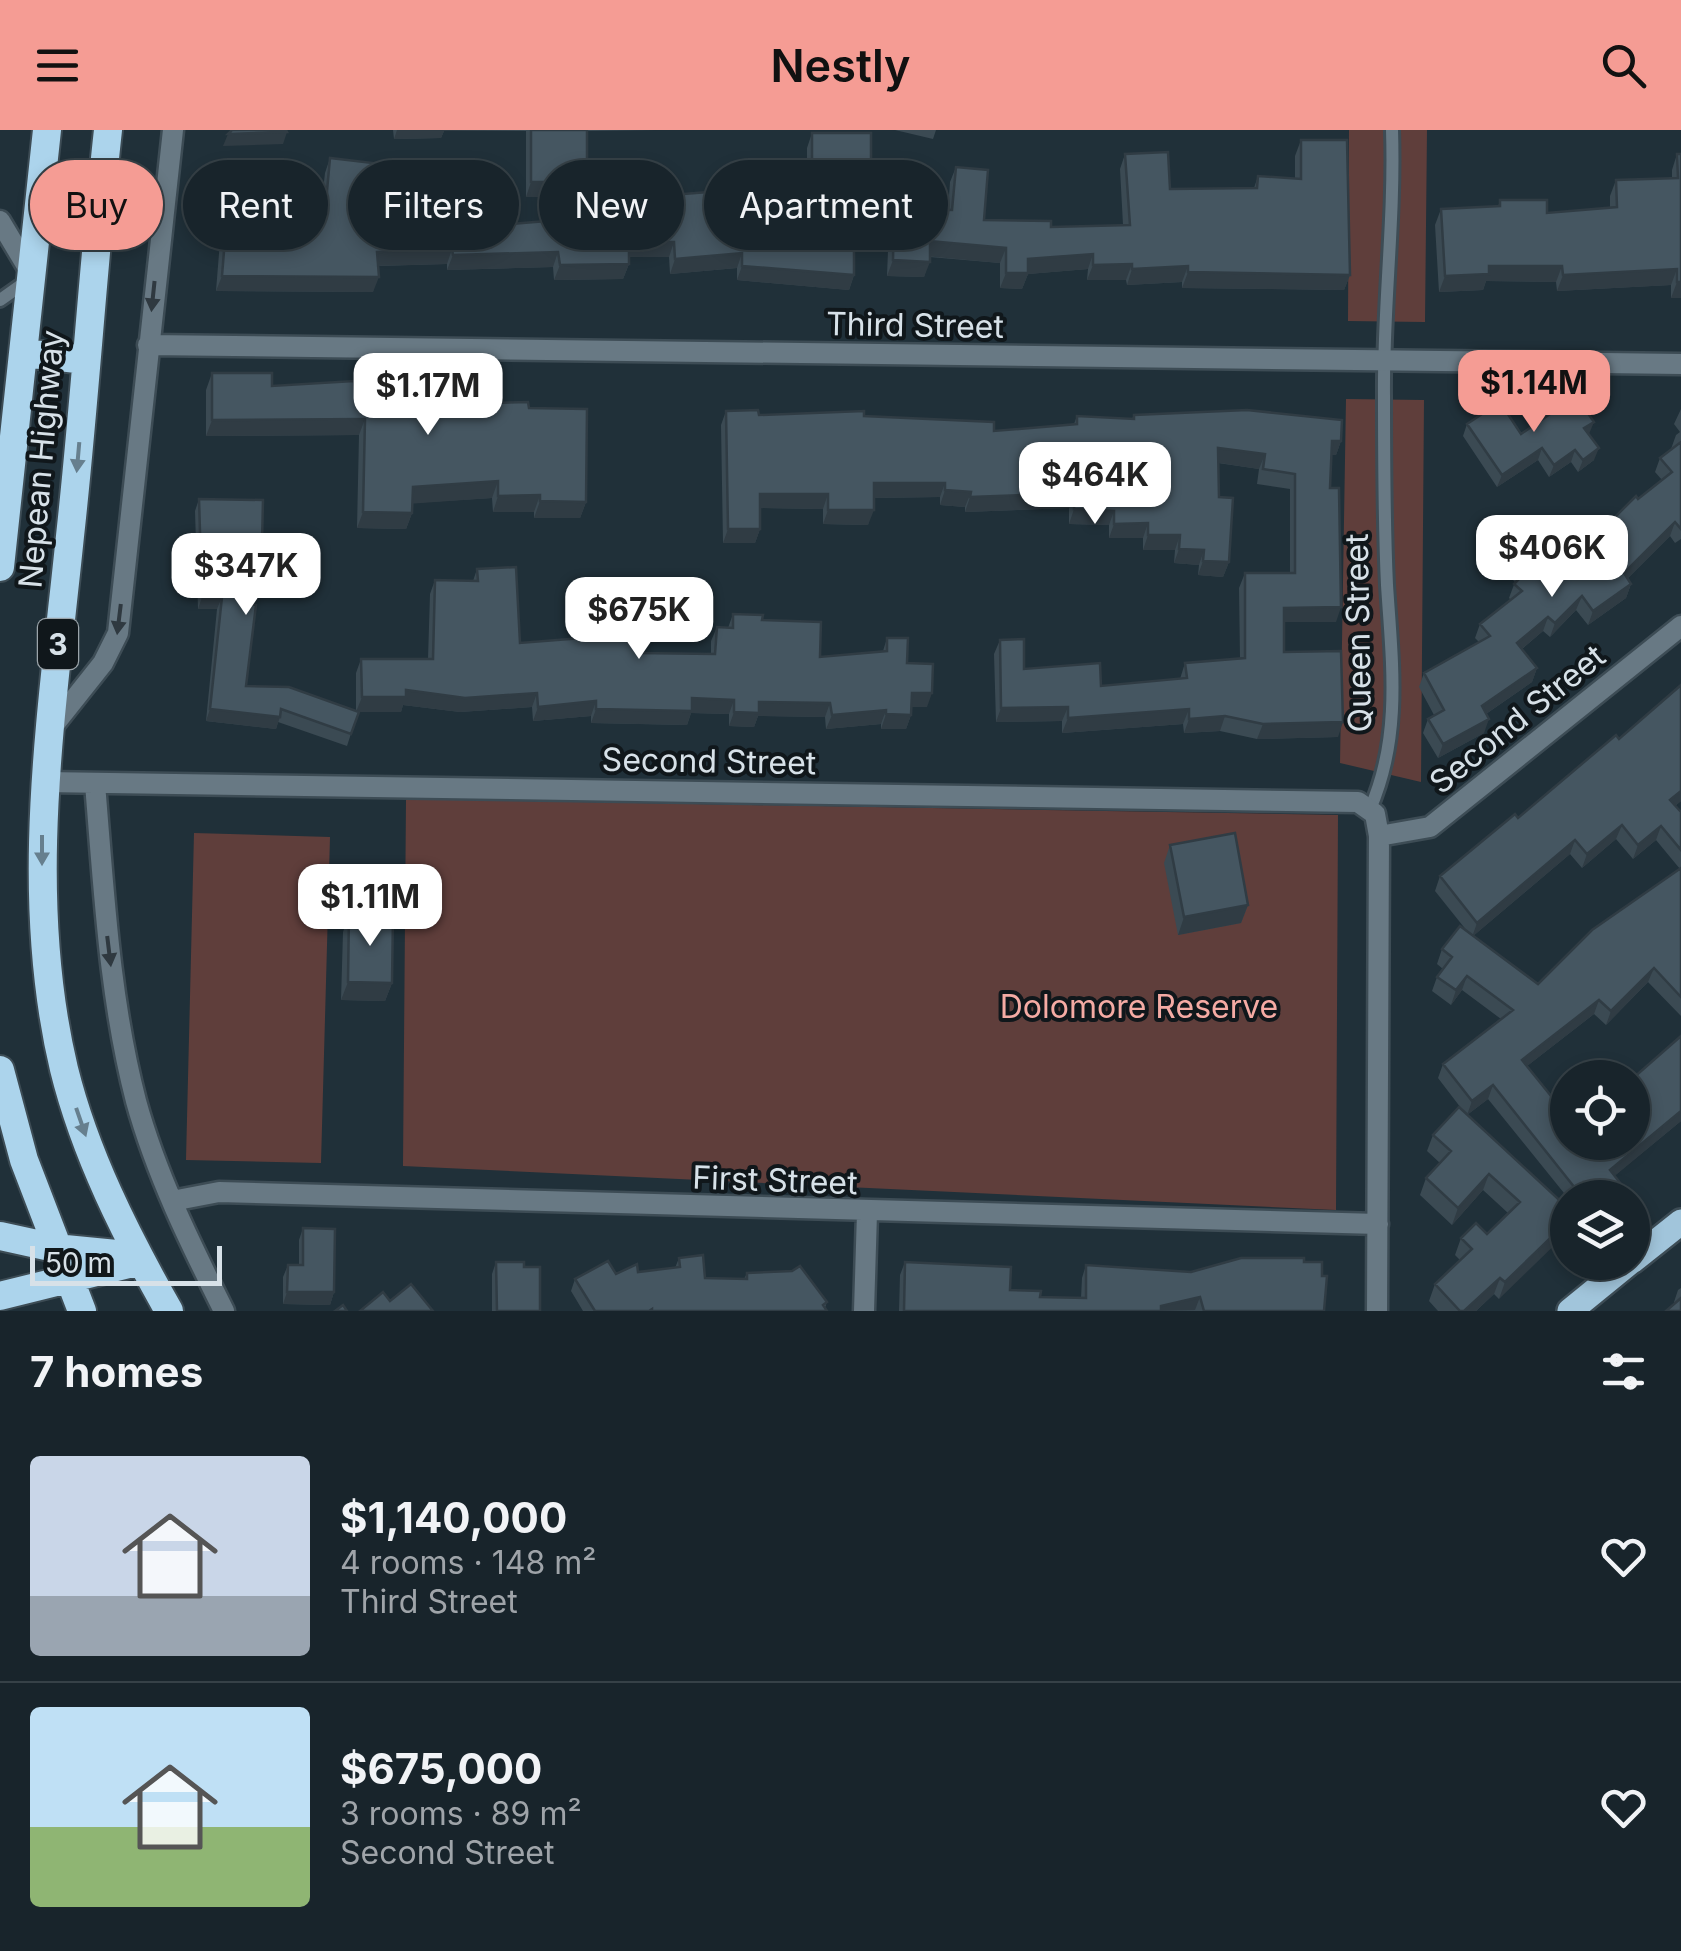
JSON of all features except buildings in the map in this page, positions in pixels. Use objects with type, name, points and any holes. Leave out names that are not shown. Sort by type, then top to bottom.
[{"type":"highway","name":"Nepean Highway","points":[[0,567],[3,469],[47,130]]},
{"type":"highway","name":"Nepean Highway","points":[[108,130],[49,731],[42,902],[65,1071],[110,1197],[169,1311]]},
{"type":"highway","points":[[17,353],[86,360]]},
{"type":"highway","points":[[0,1070],[5,1130],[82,1311]]},
{"type":"highway","points":[[0,1236],[140,1259]]},
{"type":"highway","points":[[0,1296],[140,1259]]},
{"type":"main road","points":[[1650,1247],[1681,1222]]},
{"type":"main road","points":[[1570,1311],[1609,1280]]},
{"type":"street","points":[[49,731],[115,642],[172,130]]},
{"type":"street","points":[[0,222],[31,276]]},
{"type":"street","name":"Third Street","points":[[148,346],[1681,364]]},
{"type":"street","name":"Second Street","points":[[1380,836],[1430,827],[1681,626]]},
{"type":"street","name":"Second Street","points":[[45,782],[1329,800],[1358,802],[1370,809]]},
{"type":"street","points":[[95,784],[118,1014],[136,1098],[172,1201],[224,1311]]},
{"type":"street","points":[[1370,809],[1380,836],[1377,1311]]},
{"type":"street","name":"First Street","points":[[172,1201],[219,1192],[867,1213],[1378,1224]]},
{"type":"street","points":[[864,1311],[867,1213]]},
{"type":"lane","name":"Queen Street","points":[[1370,809],[1386,770],[1393,701],[1384,360],[1393,210],[1392,130]]},
{"type":"lane","points":[[0,300],[31,276]]},
{"type":"green space","points":[[1349,130],[1427,130],[1425,322],[1348,321]]},
{"type":"green space","points":[[1346,399],[1424,400],[1421,782],[1340,763]]},
{"type":"green space","name":"Dolomore Reserve","points":[[406,799],[1338,815],[1336,1210],[403,1166]]},
{"type":"green space","points":[[194,833],[330,837],[321,1163],[186,1160]]}]
